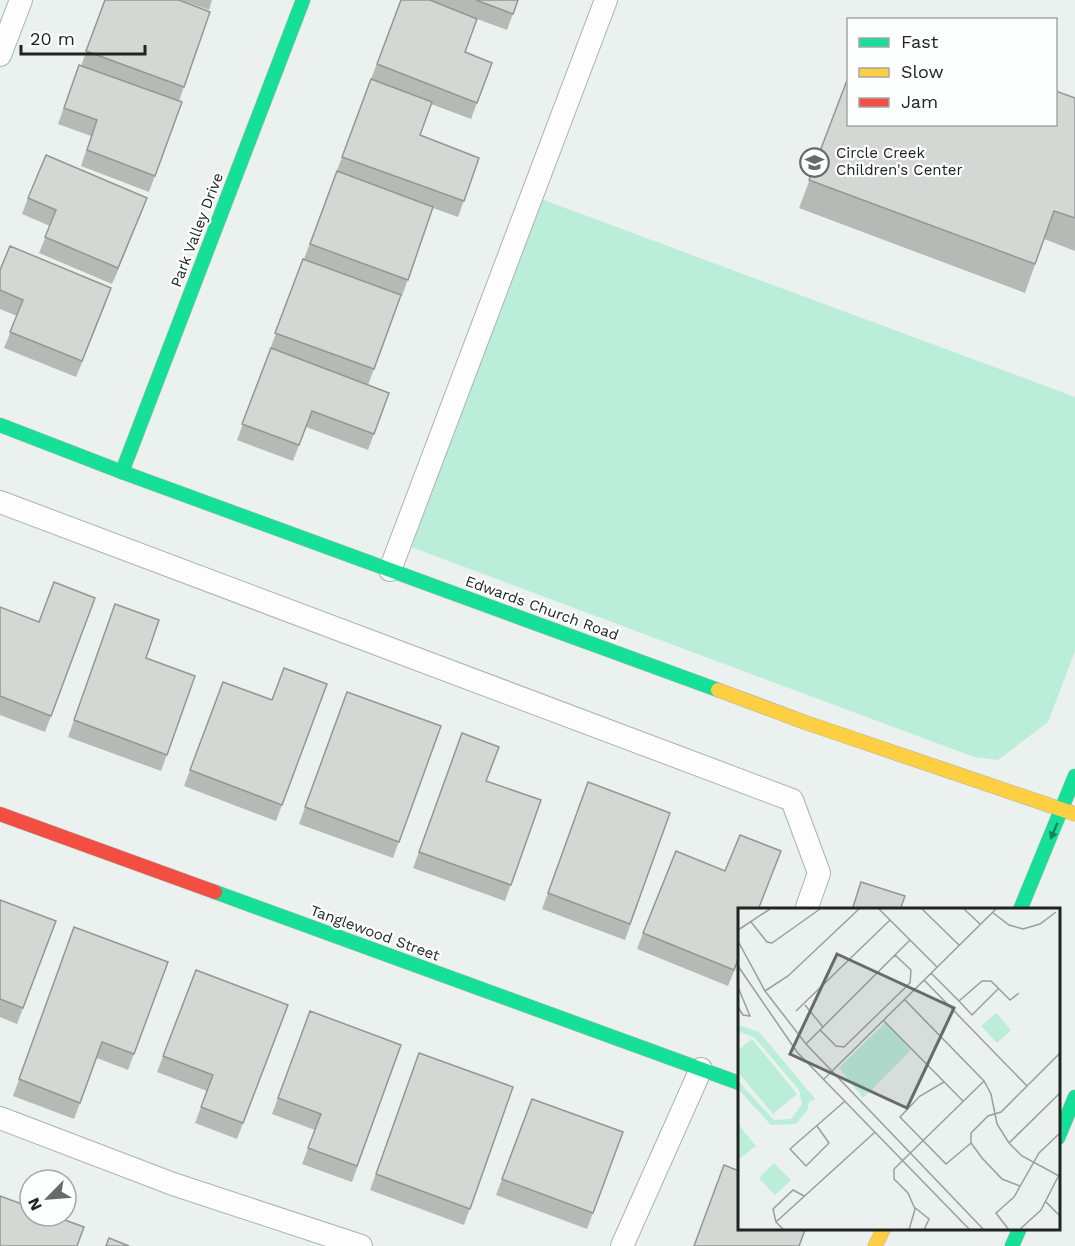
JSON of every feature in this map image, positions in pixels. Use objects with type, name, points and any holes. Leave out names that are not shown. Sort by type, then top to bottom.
[{"type":"street","name":"Park Valley Drive","points":[[122,472],[303,0]]},
{"type":"street","name":"Edwards Church Road","points":[[0,425],[122,472],[804,722],[1069,812]]},
{"type":"street","points":[[1021,908],[1069,812],[1075,776]]},
{"type":"street","name":"Tanglewood Street","points":[[0,814],[738,1083]]},
{"type":"street","points":[[1060,1135],[1075,1097]]},
{"type":"street","points":[[875,1246],[882,1231]]},
{"type":"street","points":[[1011,1246],[1018,1231]]},
{"type":"lane","points":[[0,55],[21,0]]},
{"type":"lane","points":[[390,570],[606,0]]},
{"type":"lane","points":[[0,502],[792,800],[819,873],[807,908]]},
{"type":"lane","points":[[622,1246],[701,1069]]},
{"type":"lane","points":[[0,1118],[173,1184],[361,1246]]},
{"type":"green space","points":[[541,199],[1075,397],[1075,651],[1048,722],[998,760],[974,757],[411,547]]},
{"type":"building","points":[[105,0],[179,0],[210,12],[184,87],[86,51]]},
{"type":"building","points":[[401,0],[430,0],[477,19],[465,52],[492,63],[477,103],[377,64]]},
{"type":"building","points":[[476,0],[518,0],[513,14]]},
{"type":"building","points":[[79,65],[182,102],[155,176],[87,150],[97,120],[64,108]]},
{"type":"building","points":[[371,79],[432,102],[420,135],[479,158],[464,201],[342,157]]},
{"type":"building","points":[[847,80],[847,126],[1057,126],[1057,91],[1075,98],[1075,218],[1054,211],[1035,264],[809,180]]},
{"type":"building","points":[[46,155],[147,198],[118,268],[45,237],[56,210],[28,198]]},
{"type":"building","points":[[337,171],[433,207],[408,280],[310,244]]},
{"type":"building","points":[[10,246],[111,288],[82,361],[10,332],[23,300],[0,290],[0,270]]},
{"type":"building","points":[[303,259],[401,295],[374,369],[275,333]]},
{"type":"building","points":[[271,348],[389,393],[374,434],[312,411],[299,445],[242,424]]},
{"type":"building","points":[[54,582],[95,598],[51,716],[0,696],[0,607],[39,622]]},
{"type":"building","points":[[115,604],[159,620],[146,658],[195,676],[167,755],[74,720]]},
{"type":"building","points":[[284,668],[327,684],[282,805],[190,770],[223,682],[272,700]]},
{"type":"building","points":[[347,692],[441,726],[399,842],[305,807]]},
{"type":"building","points":[[462,733],[499,747],[486,781],[541,800],[511,885],[419,852]]},
{"type":"building","points":[[588,782],[670,813],[630,924],[548,893]]},
{"type":"building","points":[[740,835],[781,851],[759,908],[738,908],[738,960],[734,970],[643,933],[676,851],[725,871]]},
{"type":"building","points":[[861,882],[905,896],[901,908],[853,908]]},
{"type":"building","points":[[0,900],[56,921],[23,1008],[0,999]]},
{"type":"building","points":[[74,927],[168,962],[134,1054],[102,1042],[80,1103],[19,1079]]},
{"type":"building","points":[[196,970],[288,1005],[243,1123],[201,1107],[213,1075],[163,1056]]},
{"type":"building","points":[[310,1011],[401,1045],[357,1166],[308,1148],[321,1114],[278,1098]]},
{"type":"building","points":[[419,1053],[513,1087],[470,1209],[376,1174]]},
{"type":"building","points":[[532,1099],[623,1132],[593,1213],[502,1179]]},
{"type":"building","points":[[724,1165],[738,1171],[738,1231],[805,1231],[799,1246],[694,1246]]},
{"type":"building","points":[[0,1196],[18,1203],[18,1228],[78,1228],[78,1225],[84,1227],[77,1246],[0,1246]]},
{"type":"building","points":[[109,1238],[129,1246],[106,1246]]},
{"type":"traffic: fast","points":[[122,472],[303,0]]},
{"type":"traffic: fast","points":[[0,425],[122,472],[718,690]]},
{"type":"traffic: fast","points":[[1021,908],[1075,776]]},
{"type":"traffic: fast","points":[[215,892],[738,1083]]},
{"type":"traffic: fast","points":[[1060,1133],[1075,1097]]},
{"type":"traffic: fast","points":[[1012,1246],[1019,1231]]},
{"type":"traffic: slow","points":[[718,690],[804,722],[1075,814]]},
{"type":"traffic: slow","points":[[875,1246],[882,1231]]},
{"type":"traffic: jam","points":[[0,814],[215,892]]},
{"type":"place","name":"Circle Creek Children's Center","points":[[815,162]]}]
